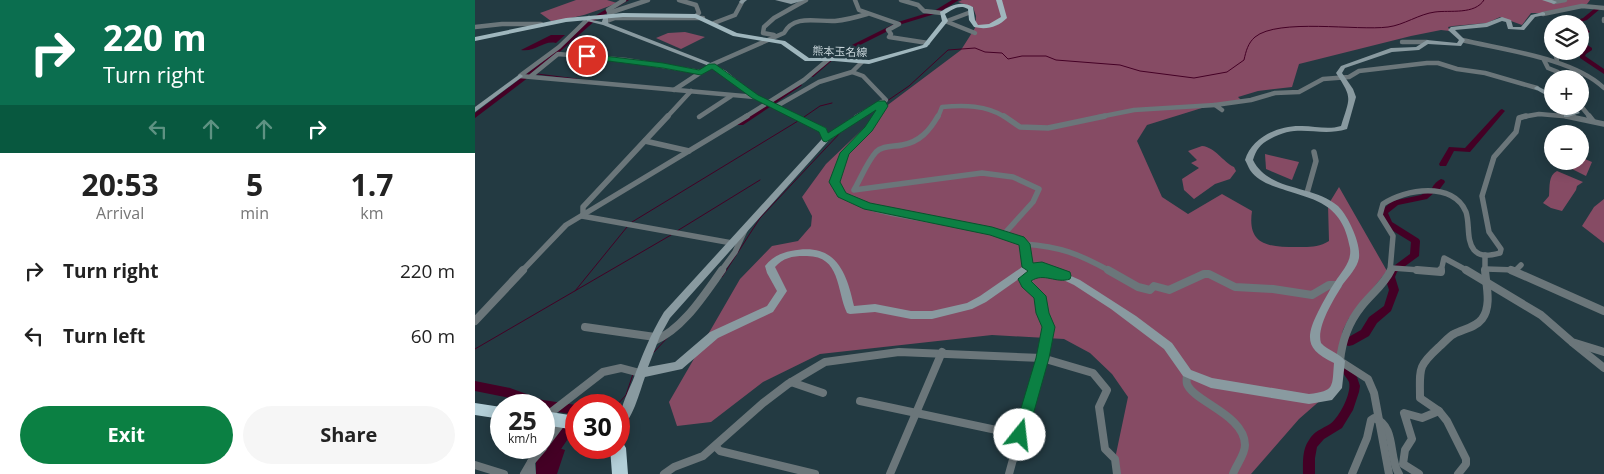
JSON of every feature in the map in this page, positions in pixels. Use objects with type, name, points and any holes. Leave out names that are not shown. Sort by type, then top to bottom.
[{"type":"highway","points":[[475,409],[490,411]]},
{"type":"highway","points":[[619,459],[620,474]]},
{"type":"main road","points":[[928,43],[946,21],[939,12],[960,4],[969,6],[976,26],[984,27],[1004,18],[999,0]]},
{"type":"main road","name":"熊本玉名線","points":[[475,39],[541,24],[600,18],[699,17],[735,35],[765,41],[783,42],[807,60],[829,59],[862,62],[883,60],[928,43]]},
{"type":"street","points":[[475,110],[624,0]]},
{"type":"street","points":[[600,18],[648,0]]},
{"type":"street","points":[[679,0],[696,5],[699,17]]},
{"type":"street","points":[[778,0],[791,2],[804,0]]},
{"type":"street","points":[[775,35],[763,33],[764,27],[804,0]]},
{"type":"street","points":[[855,0],[857,8],[867,14],[898,23],[888,30],[891,34],[889,37],[928,43]]},
{"type":"street","points":[[901,0],[918,5],[924,11],[939,12]]},
{"type":"street","points":[[1545,0],[1553,2],[1565,0]]},
{"type":"street","points":[[714,23],[735,15],[743,1]]},
{"type":"street","points":[[1553,70],[1548,68],[1544,60],[1462,40],[1451,30],[1453,28],[1487,25],[1502,18],[1509,21],[1510,28],[1519,30],[1533,16],[1592,4],[1604,8]]},
{"type":"street","points":[[946,21],[971,12]]},
{"type":"street","points":[[674,90],[711,65],[775,35],[784,33],[787,28],[804,20],[833,21],[867,14]]},
{"type":"street","points":[[600,18],[711,65],[755,97],[823,130],[826,139]]},
{"type":"street","points":[[946,21],[975,33]]},
{"type":"street","points":[[475,27],[502,24],[541,24]]},
{"type":"street","points":[[1402,42],[1459,45],[1462,40]]},
{"type":"street","points":[[1389,474],[1381,420],[1368,379],[1340,361],[1323,353],[1318,349],[1314,338],[1318,323],[1338,285],[1352,264],[1353,243],[1336,208],[1323,199],[1262,178],[1250,166],[1251,153],[1259,143],[1285,128],[1302,126],[1335,130],[1344,127],[1353,97],[1350,88],[1339,73],[1343,67],[1391,50],[1417,49],[1427,42]]},
{"type":"street","points":[[531,76],[558,54],[626,60],[701,72]]},
{"type":"street","points":[[770,105],[829,59]]},
{"type":"street","points":[[1557,60],[1598,82],[1604,88]]},
{"type":"street","points":[[475,321],[566,224],[584,216],[689,150],[770,105],[819,82],[852,72],[862,62]]},
{"type":"street","points":[[854,190],[877,152],[893,145],[903,146],[921,137],[929,131],[939,116],[942,107],[965,105],[983,108],[996,111],[1020,127],[1048,128],[1134,110],[1215,105],[1251,100],[1275,93],[1299,92],[1323,79],[1352,76],[1359,71],[1433,62],[1457,70],[1485,73],[1537,88],[1544,92]]},
{"type":"street","points":[[852,72],[863,76],[886,100],[882,103],[869,129],[845,153],[835,182],[842,195],[867,206],[1004,234],[1024,244],[1056,247],[1086,258],[1138,287],[1150,290],[1154,286],[1169,290],[1204,274],[1209,274],[1235,287],[1273,289],[1311,295],[1329,285],[1338,285]]},
{"type":"street","points":[[521,76],[755,97]]},
{"type":"street","points":[[584,216],[583,207],[691,91]]},
{"type":"street","points":[[699,118],[731,96]]},
{"type":"street","points":[[630,396],[638,371],[680,298],[745,230],[826,139],[882,103]]},
{"type":"street","points":[[1215,105],[1222,110]]},
{"type":"street","points":[[556,418],[561,404],[603,372],[621,368],[638,371],[678,366],[714,335],[770,309],[782,291],[780,284],[771,273],[771,266],[781,256],[815,252],[832,261],[838,269],[850,310],[875,308],[921,316],[969,306],[1000,288],[1028,267],[1042,267],[1065,276],[1160,338],[1168,346],[1187,374],[1211,383],[1230,387],[1319,400],[1334,394],[1337,388],[1341,348],[1350,324],[1361,307],[1395,268],[1393,236],[1380,215],[1381,210],[1388,201],[1417,189],[1435,191],[1460,203],[1468,216],[1469,240],[1476,252],[1485,255],[1500,253],[1501,248],[1489,232],[1482,202],[1494,157],[1516,132],[1519,118],[1529,115],[1566,116],[1604,124]]},
{"type":"street","points":[[1588,115],[1593,121]]},
{"type":"street","points":[[645,141],[689,150]]},
{"type":"street","points":[[1307,193],[1316,161],[1314,152]]},
{"type":"street","points":[[842,195],[854,190],[994,172],[1005,177],[1020,178],[1027,184],[1037,186],[1039,189],[1038,196],[1004,234]]},
{"type":"street","points":[[584,216],[732,242]]},
{"type":"street","points":[[585,327],[655,339],[669,334],[725,268],[736,252],[745,230]]},
{"type":"street","points":[[1024,244],[1028,267]]},
{"type":"street","points":[[1458,474],[1466,464],[1466,458],[1447,421],[1439,410],[1421,398],[1420,370],[1423,362],[1453,334],[1466,330],[1482,319],[1489,297],[1486,283],[1485,255]]},
{"type":"street","points":[[1395,268],[1441,272],[1444,258],[1451,260],[1541,315],[1604,368]]},
{"type":"street","points":[[1486,269],[1516,270],[1521,265]]},
{"type":"street","points":[[1511,270],[1604,311]]},
{"type":"street","points":[[1009,474],[1049,327],[1042,313],[1039,296],[1026,284],[1025,279],[1034,273],[1043,272],[1062,277],[1065,276]]},
{"type":"street","points":[[1572,342],[1604,352]]},
{"type":"street","points":[[663,474],[703,456],[716,447],[763,403],[791,382],[825,362],[899,352],[942,352],[1042,358],[1093,373],[1107,390],[1106,396],[1099,407],[1105,449],[1115,459],[1117,474]]},
{"type":"street","points":[[891,474],[942,352]]},
{"type":"street","points":[[1187,374],[1186,383],[1190,389],[1232,421],[1244,438],[1245,448],[1233,474]]},
{"type":"street","points":[[791,382],[823,393]]},
{"type":"street","points":[[860,400],[1020,435]]},
{"type":"street","points":[[1419,474],[1403,464],[1405,450],[1412,439],[1404,413],[1415,418],[1426,418],[1439,410]]},
{"type":"street","points":[[1353,474],[1367,438],[1371,420],[1374,418],[1381,420],[1390,435],[1395,468],[1399,474]]},
{"type":"street","points":[[716,447],[720,451],[815,474]]},
{"type":"street","points":[[524,474],[533,459]]},
{"type":"street","points":[[531,462],[532,474]]},
{"type":"street","points":[[475,465],[504,474]]},
{"type":"shaded area","points":[[576,0],[607,0],[617,3],[568,19],[551,21],[540,13]]},
{"type":"shaded area","points":[[962,0],[1590,0],[1587,4],[1548,13],[1531,13],[1522,25],[1500,17],[1487,23],[1448,27],[1450,31],[1441,30],[1411,36],[1299,64],[1292,87],[1258,91],[1238,97],[1242,101],[1218,103],[1147,125],[1137,141],[1162,197],[1188,214],[1222,194],[1252,211],[1251,222],[1253,231],[1262,242],[1268,245],[1286,247],[1317,246],[1329,241],[1328,205],[1339,187],[1387,271],[1349,318],[1343,330],[1331,391],[1299,419],[1251,474],[1120,474],[1116,454],[1128,397],[1112,374],[1090,353],[1064,339],[992,335],[820,354],[763,382],[711,422],[677,426],[669,402],[740,279],[772,246],[798,241],[811,226],[812,216],[802,197],[826,164],[889,104],[961,50],[975,28],[976,16],[973,7],[958,2]]},
{"type":"shaded area","points":[[685,32],[705,37],[681,49],[656,38],[668,33]]},
{"type":"shaded area","points":[[551,35],[565,35],[556,43],[547,43],[531,49],[521,50]]},
{"type":"shaded area","points":[[1202,146],[1211,149],[1234,167],[1236,171],[1230,179],[1215,184],[1194,199],[1184,190],[1182,179],[1199,168],[1191,163],[1197,160],[1188,151]]},
{"type":"shaded area","points":[[1265,154],[1299,162],[1292,180],[1266,169]]},
{"type":"shaded area","points":[[1574,170],[1589,170],[1586,176]]},
{"type":"shaded area","points":[[1557,171],[1583,182],[1577,186],[1562,211],[1551,208],[1543,203],[1549,196],[1551,178]]},
{"type":"shaded area","points":[[1604,199],[1604,243],[1582,226],[1594,207]]},
{"type":"shaded area","points":[[555,437],[565,439],[559,448],[565,450],[557,474],[536,474],[536,460],[555,459]]},
{"type":"waterway","points":[[475,116],[544,63],[595,18],[626,0]]},
{"type":"waterway","points":[[811,76],[833,57],[848,49],[900,23],[936,12],[956,0]]},
{"type":"waterway","points":[[887,101],[909,86],[948,50],[975,48],[985,52],[1002,53],[1008,59],[1022,56],[1046,56],[1056,60],[1120,65],[1140,71],[1194,78],[1227,72],[1244,60],[1253,39],[1266,31],[1281,28],[1319,26],[1388,27],[1429,13],[1468,10],[1480,5],[1484,0]]},
{"type":"waterway","points":[[1589,16],[1597,9],[1594,6]]},
{"type":"waterway","points":[[1586,60],[1604,72]]},
{"type":"waterway","points":[[537,74],[577,79]]},
{"type":"waterway","points":[[740,123],[799,85]]},
{"type":"waterway","points":[[804,117],[820,106],[832,103]]},
{"type":"waterway","points":[[1443,164],[1452,149],[1467,150],[1502,111]]},
{"type":"waterway","points":[[632,222],[798,121]]},
{"type":"waterway","points":[[722,277],[760,218],[841,132]]},
{"type":"waterway","points":[[677,231],[760,180]]},
{"type":"waterway","points":[[1436,188],[1441,182]]},
{"type":"waterway","points":[[1349,342],[1365,333],[1373,320],[1388,308],[1394,290],[1390,277],[1394,270],[1414,256],[1416,241],[1388,224],[1384,212],[1395,203],[1424,197],[1431,192]]},
{"type":"waterway","points":[[575,291],[627,227]]},
{"type":"waterway","points":[[575,291],[671,235]]},
{"type":"waterway","points":[[475,349],[575,291]]},
{"type":"waterway","points":[[653,353],[669,336]]},
{"type":"waterway","points":[[1309,474],[1311,446],[1320,435],[1338,424],[1346,413],[1352,399],[1355,386],[1353,378],[1346,369]]},
{"type":"waterway","points":[[626,394],[633,374]]},
{"type":"waterway","points":[[475,386],[513,394]]},
{"type":"waterway","points":[[555,407],[565,408]]},
{"type":"waterway","points":[[555,448],[565,434]]},
{"type":"route","points":[[587,56],[663,65],[701,72],[712,65],[731,77],[755,97],[817,126],[826,134],[826,139],[845,124],[881,102],[883,106],[869,129],[845,153],[835,182],[837,189],[842,195],[867,206],[922,219],[964,225],[1004,234],[1020,240],[1024,244],[1028,267],[1042,267],[1065,276],[1062,277],[1043,272],[1034,273],[1025,279],[1026,284],[1039,296],[1042,313],[1049,327],[1020,435]]}]
